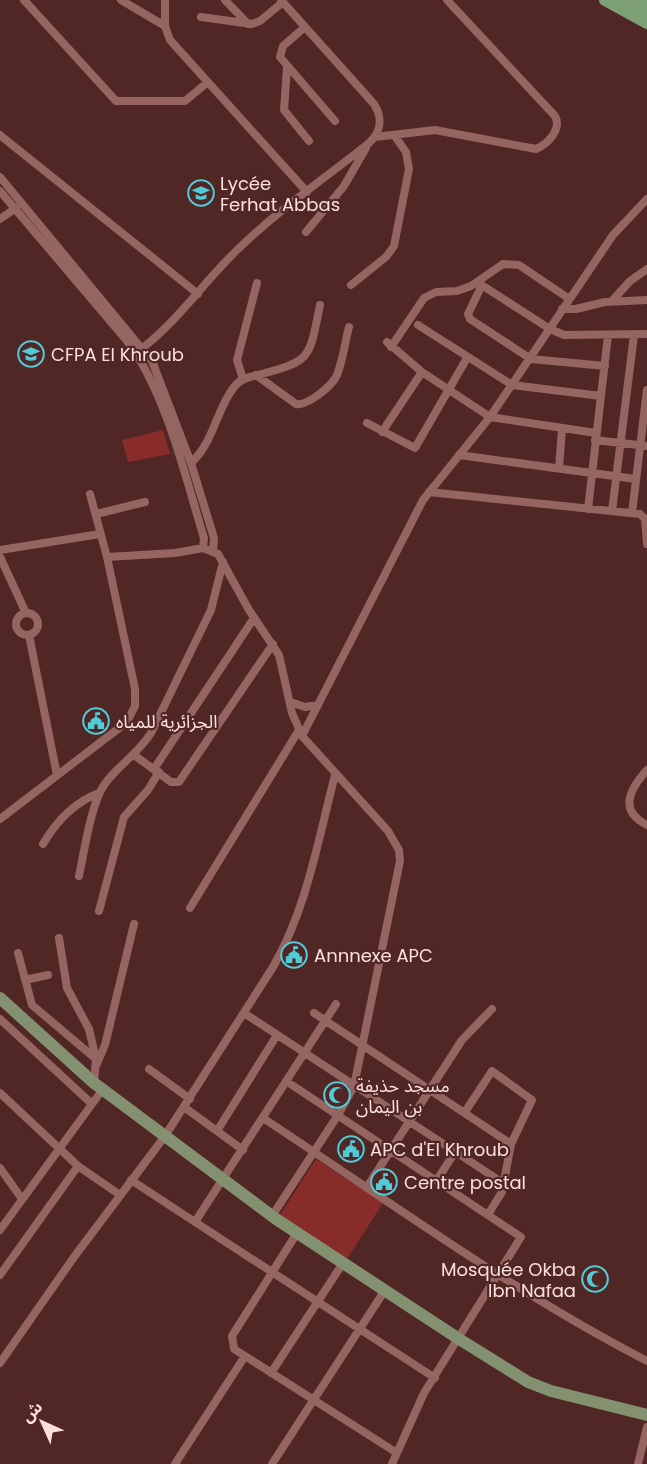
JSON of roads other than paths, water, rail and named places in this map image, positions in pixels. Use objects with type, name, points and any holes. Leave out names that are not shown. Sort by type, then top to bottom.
[{"type":"highway","points":[[605,0],[647,23]]},
{"type":"highway","points":[[624,0],[647,11]]},
{"type":"main road","points":[[0,998],[98,1086],[272,1216],[459,1339],[528,1382],[550,1391],[647,1415]]},
{"type":"street","points":[[24,0],[116,101],[185,101],[208,82]]},
{"type":"street","points":[[121,0],[165,26]]},
{"type":"street","points":[[165,0],[165,26],[170,40],[307,192]]},
{"type":"street","points":[[225,0],[248,24]]},
{"type":"street","points":[[139,351],[198,294],[215,272],[268,220],[372,140],[435,130],[536,149],[541,147],[558,128],[555,116],[447,0]]},
{"type":"street","points":[[201,17],[248,24],[260,21],[282,1],[377,108],[380,120],[372,140],[344,186],[306,232]]},
{"type":"street","points":[[305,27],[281,48],[280,57],[335,121]]},
{"type":"street","points":[[287,67],[284,110],[309,141]]},
{"type":"street","points":[[0,135],[198,294]]},
{"type":"street","points":[[351,285],[386,257],[394,246],[409,169],[406,152],[394,135]]},
{"type":"street","points":[[0,177],[139,351],[181,462],[204,537],[203,548]]},
{"type":"street","points":[[0,191],[159,375],[191,463],[214,538],[213,551]]},
{"type":"street","points":[[190,908],[318,705],[418,508],[490,417],[531,358],[568,298],[614,235],[647,199]]},
{"type":"street","points":[[0,219],[16,208]]},
{"type":"street","points":[[568,298],[515,263],[503,264],[480,284],[457,291],[429,295],[389,344],[422,372],[490,417],[596,436],[620,444],[643,446]]},
{"type":"street","points":[[612,301],[630,281],[647,269]]},
{"type":"street","points":[[243,379],[237,360],[257,283]]},
{"type":"street","points":[[480,284],[550,329],[570,336],[647,334]]},
{"type":"street","points":[[480,284],[469,318],[531,358],[605,366]]},
{"type":"street","points":[[562,309],[612,301],[647,300]]},
{"type":"street","points":[[191,463],[203,449],[232,390],[243,379],[290,367],[305,357],[312,345],[320,306]]},
{"type":"street","points":[[418,325],[512,385],[601,396]]},
{"type":"street","points":[[256,375],[296,404],[302,405],[337,375],[349,327]]},
{"type":"street","points":[[588,509],[608,335]]},
{"type":"street","points":[[612,511],[633,335]]},
{"type":"street","points":[[366,423],[415,448],[447,389],[467,358]]},
{"type":"street","points":[[382,432],[422,372]]},
{"type":"street","points":[[632,513],[643,446],[647,390]]},
{"type":"street","points":[[559,468],[562,429]]},
{"type":"street","points":[[459,455],[636,479]]},
{"type":"street","points":[[429,492],[644,515],[647,541]]},
{"type":"street","points":[[0,819],[120,728],[135,706],[135,689],[107,557],[90,494]]},
{"type":"street","points":[[96,514],[145,501]]},
{"type":"street","points":[[0,550],[100,534]]},
{"type":"street","points":[[107,557],[175,553],[203,548],[213,551],[223,562],[254,618],[273,644],[285,669],[290,702],[301,733],[334,774],[388,831],[399,850],[400,861],[354,1086],[338,1116],[272,1216]]},
{"type":"street","points":[[0,557],[26,613]]},
{"type":"street","points":[[79,876],[99,793],[151,733],[211,610],[223,562]]},
{"type":"street","points":[[35,613],[37,633],[29,635],[20,635],[18,615],[35,613]]},
{"type":"street","points":[[99,911],[124,817],[148,790],[157,770],[254,618]]},
{"type":"street","points":[[29,635],[57,775]]},
{"type":"street","points":[[134,755],[173,783],[181,780],[273,644]]},
{"type":"street","points":[[290,702],[305,707],[318,705]]},
{"type":"street","points":[[647,770],[632,788],[629,798],[632,812],[647,825]]},
{"type":"street","points":[[0,1363],[165,1136],[273,968],[294,926],[308,881],[334,774]]},
{"type":"street","points":[[43,844],[60,819],[82,801],[99,793]]},
{"type":"street","points":[[96,1063],[104,1051],[134,924]]},
{"type":"street","points":[[0,1230],[92,1104],[98,1086],[88,1024],[67,988],[59,938]]},
{"type":"street","points":[[18,953],[28,998],[34,1008],[96,1063]]},
{"type":"street","points":[[25,980],[48,975]]},
{"type":"street","points":[[195,1222],[336,1004]]},
{"type":"street","points":[[367,1186],[411,1122],[469,1030],[492,1009]]},
{"type":"street","points":[[244,1013],[503,1183]]},
{"type":"street","points":[[314,1013],[512,1144]]},
{"type":"street","points":[[0,1019],[92,1104]]},
{"type":"street","points":[[217,1131],[277,1035]]},
{"type":"street","points":[[149,1069],[190,1099]]},
{"type":"street","points":[[465,1112],[492,1071],[532,1100],[512,1144],[502,1192],[489,1214]]},
{"type":"street","points":[[286,1081],[392,1149],[521,1237],[416,1409],[392,1464]]},
{"type":"street","points":[[0,1093],[78,1166],[120,1195]]},
{"type":"street","points":[[184,1107],[243,1150]]},
{"type":"street","points":[[263,1118],[500,1274],[613,1343],[647,1361]]},
{"type":"street","points":[[437,1180],[455,1152]]},
{"type":"street","points":[[0,1275],[78,1166]]},
{"type":"street","points":[[0,1168],[22,1199]]},
{"type":"street","points":[[131,1180],[435,1378]]},
{"type":"street","points":[[297,1233],[232,1336],[234,1349],[397,1453]]},
{"type":"street","points":[[271,1373],[343,1263]]},
{"type":"street","points":[[272,1464],[385,1290]]},
{"type":"street","points":[[175,1464],[245,1356]]},
{"type":"street","points":[[638,1464],[647,1427]]},
{"type":"place","name":"Lycée Ferhat Abbas","points":[[201,193]]},
{"type":"place","name":"CFPA El Khroub","points":[[31,354]]},
{"type":"place","name":"الجزائرية للمياه","points":[[96,721]]},
{"type":"place","name":"Annnexe APC","points":[[294,955]]},
{"type":"place","name":"مسجد حذيفة بن اليمان","points":[[337,1095]]},
{"type":"place","name":"APC d'El Khroub","points":[[351,1149]]},
{"type":"place","name":"Centre postal","points":[[384,1182]]},
{"type":"place","name":"Mosquée Okba Ibn Nafaa","points":[[595,1279]]}]
